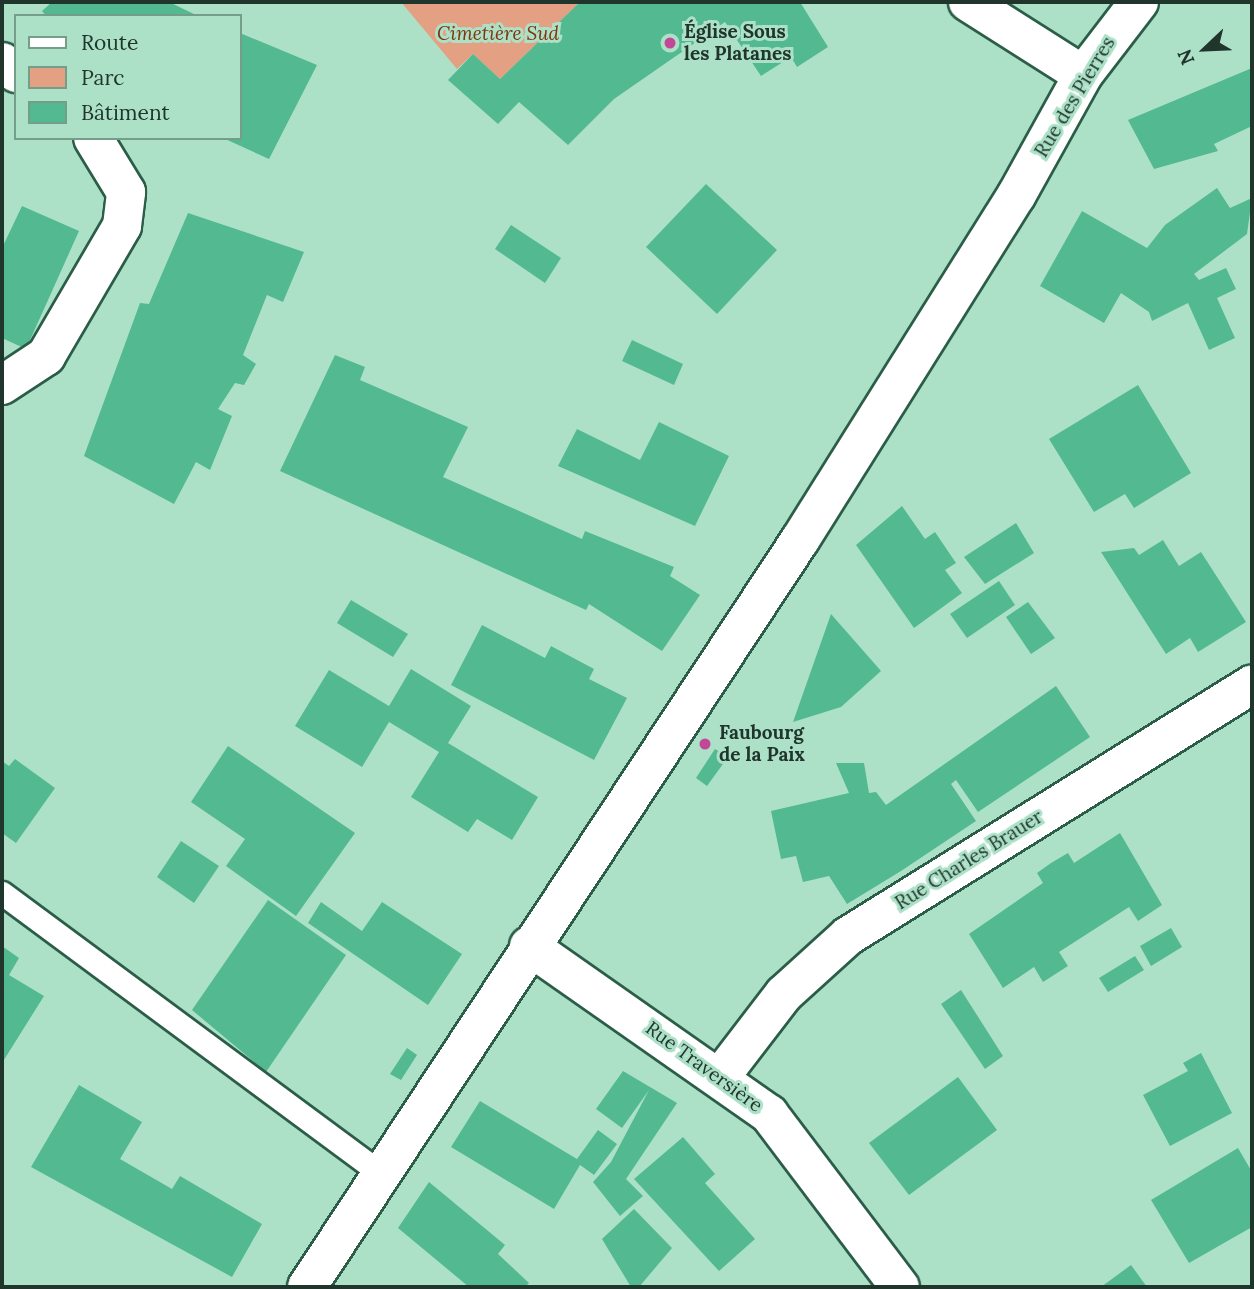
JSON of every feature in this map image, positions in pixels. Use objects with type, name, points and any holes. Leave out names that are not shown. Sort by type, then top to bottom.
[{"type":"street","points":[[968,2],[1083,75]]},
{"type":"street","name":"Rue des Pierres","points":[[529,946],[800,540],[1016,196],[1083,75],[1139,2]]},
{"type":"street","points":[[2,385],[46,356],[122,226],[126,192],[94,140]]},
{"type":"street","name":"Rue Charles Brauer","points":[[721,1076],[783,994],[848,936],[1252,685]]},
{"type":"street","points":[[307,1287],[378,1171],[529,946]]},
{"type":"street","name":"Rue Traversière","points":[[529,946],[721,1076],[789,1137],[900,1287]]},
{"type":"lane","points":[[2,893],[378,1171]]},
{"type":"green space","name":"Cimetière Sud","points":[[401,2],[580,2],[500,79],[473,54],[457,69]]},
{"type":"building","points":[[52,2],[169,2],[194,14],[44,14],[42,11]]},
{"type":"building","points":[[580,2],[800,2],[828,47],[797,67],[791,57],[761,76],[725,22],[614,99],[568,145],[519,102],[498,124],[448,80],[473,54],[500,79]]},
{"type":"building","points":[[242,34],[317,65],[269,159],[227,140],[242,140]]},
{"type":"building","points":[[1252,68],[1252,126],[1214,144],[1218,151],[1154,169],[1128,120]]},
{"type":"building","points":[[706,184],[777,250],[717,314],[646,247]]},
{"type":"building","points":[[1217,188],[1230,208],[1252,198],[1247,234],[1194,274],[1199,280],[1226,268],[1236,289],[1217,298],[1235,338],[1209,350],[1188,303],[1152,321],[1149,312],[1121,293],[1104,323],[1040,286],[1082,211],[1147,248],[1165,225]]},
{"type":"building","points":[[22,206],[79,231],[26,349],[2,338],[2,248]]},
{"type":"building","points":[[188,213],[304,252],[283,302],[267,295],[243,355],[256,364],[244,385],[235,383],[218,409],[232,416],[210,470],[196,462],[174,504],[84,456],[140,303],[149,304]]},
{"type":"building","points":[[511,225],[561,258],[545,283],[495,249]]},
{"type":"building","points":[[632,340],[683,364],[674,385],[622,361]]},
{"type":"building","points":[[335,355],[365,367],[360,380],[468,427],[443,477],[582,539],[585,531],[674,567],[670,576],[700,595],[662,651],[589,604],[586,610],[280,471]]},
{"type":"building","points":[[1138,385],[1191,473],[1134,508],[1125,494],[1094,512],[1049,439]]},
{"type":"building","points":[[659,422],[729,456],[695,526],[558,466],[577,429],[640,460]]},
{"type":"building","points":[[902,506],[925,539],[935,532],[956,563],[945,570],[962,593],[914,628],[856,545]]},
{"type":"building","points":[[1016,523],[1034,553],[985,584],[964,557]]},
{"type":"building","points":[[1163,540],[1179,566],[1201,552],[1246,622],[1198,652],[1190,638],[1166,654],[1101,552],[1134,548],[1139,555]]},
{"type":"building","points":[[999,581],[1015,605],[967,638],[950,614]]},
{"type":"building","points":[[351,600],[408,634],[393,657],[337,623]]},
{"type":"building","points":[[1028,602],[1055,638],[1031,654],[1006,617]]},
{"type":"building","points":[[831,614],[881,671],[841,707],[793,722]]},
{"type":"building","points":[[482,625],[545,658],[551,646],[594,669],[589,679],[627,698],[594,760],[451,685]]},
{"type":"building","points":[[411,669],[471,706],[448,743],[538,797],[512,840],[477,819],[468,832],[411,797],[439,752],[389,722],[362,767],[295,726],[329,670],[389,706]]},
{"type":"building","points":[[1056,686],[1090,737],[978,812],[956,780],[951,784],[976,821],[901,871],[847,904],[829,876],[803,882],[796,856],[781,859],[771,811],[849,793],[836,763],[864,763],[869,793],[876,792],[886,805]]},
{"type":"building","points":[[228,746],[355,833],[296,916],[226,866],[245,839],[191,802]]},
{"type":"building","points":[[715,749],[728,757],[707,786],[696,778]]},
{"type":"building","points":[[15,759],[55,788],[16,843],[2,833],[2,761],[9,766]]},
{"type":"building","points":[[1120,833],[1162,905],[1138,921],[1129,907],[1059,952],[1068,966],[1043,982],[1034,967],[1003,988],[969,934],[1043,883],[1037,873],[1051,863],[1068,853],[1074,863]]},
{"type":"building","points":[[181,841],[219,866],[194,903],[157,877]]},
{"type":"building","points":[[268,900],[346,955],[266,1072],[192,1010]]},
{"type":"building","points":[[321,902],[362,931],[382,902],[462,954],[428,1005],[308,923]]},
{"type":"building","points":[[1171,928],[1182,947],[1151,966],[1140,946]]},
{"type":"building","points":[[2,946],[19,958],[9,975],[44,996],[2,1063]]},
{"type":"building","points":[[1135,956],[1144,970],[1108,992],[1099,978]]},
{"type":"building","points":[[961,990],[1003,1056],[985,1069],[941,1004]]},
{"type":"building","points":[[407,1048],[417,1055],[401,1080],[390,1074]]},
{"type":"building","points":[[1201,1053],[1232,1113],[1170,1146],[1143,1095],[1188,1071],[1183,1063]]},
{"type":"building","points":[[623,1071],[677,1103],[626,1179],[643,1196],[620,1216],[593,1182],[611,1162],[649,1090],[622,1128],[596,1109]]},
{"type":"building","points":[[958,1077],[997,1130],[909,1195],[869,1143]]},
{"type":"building","points":[[79,1085],[142,1122],[120,1159],[172,1189],[180,1176],[262,1224],[232,1277],[31,1167]]},
{"type":"building","points":[[480,1101],[577,1159],[598,1130],[617,1144],[594,1175],[580,1165],[554,1209],[451,1147]]},
{"type":"building","points":[[683,1137],[715,1174],[705,1183],[755,1239],[719,1271],[634,1179]]},
{"type":"building","points":[[1238,1148],[1252,1172],[1252,1227],[1189,1263],[1151,1200]]},
{"type":"building","points":[[429,1182],[505,1245],[498,1254],[529,1283],[525,1287],[469,1287],[398,1228]]},
{"type":"building","points":[[634,1209],[672,1248],[639,1287],[631,1287],[602,1239]]},
{"type":"building","points":[[1131,1265],[1147,1287],[1101,1287]]},
{"type":"place","name":"Église Sous les Platanes","points":[[670,43]]},
{"type":"place","name":"Faubourg de la Paix","points":[[705,744]]}]
